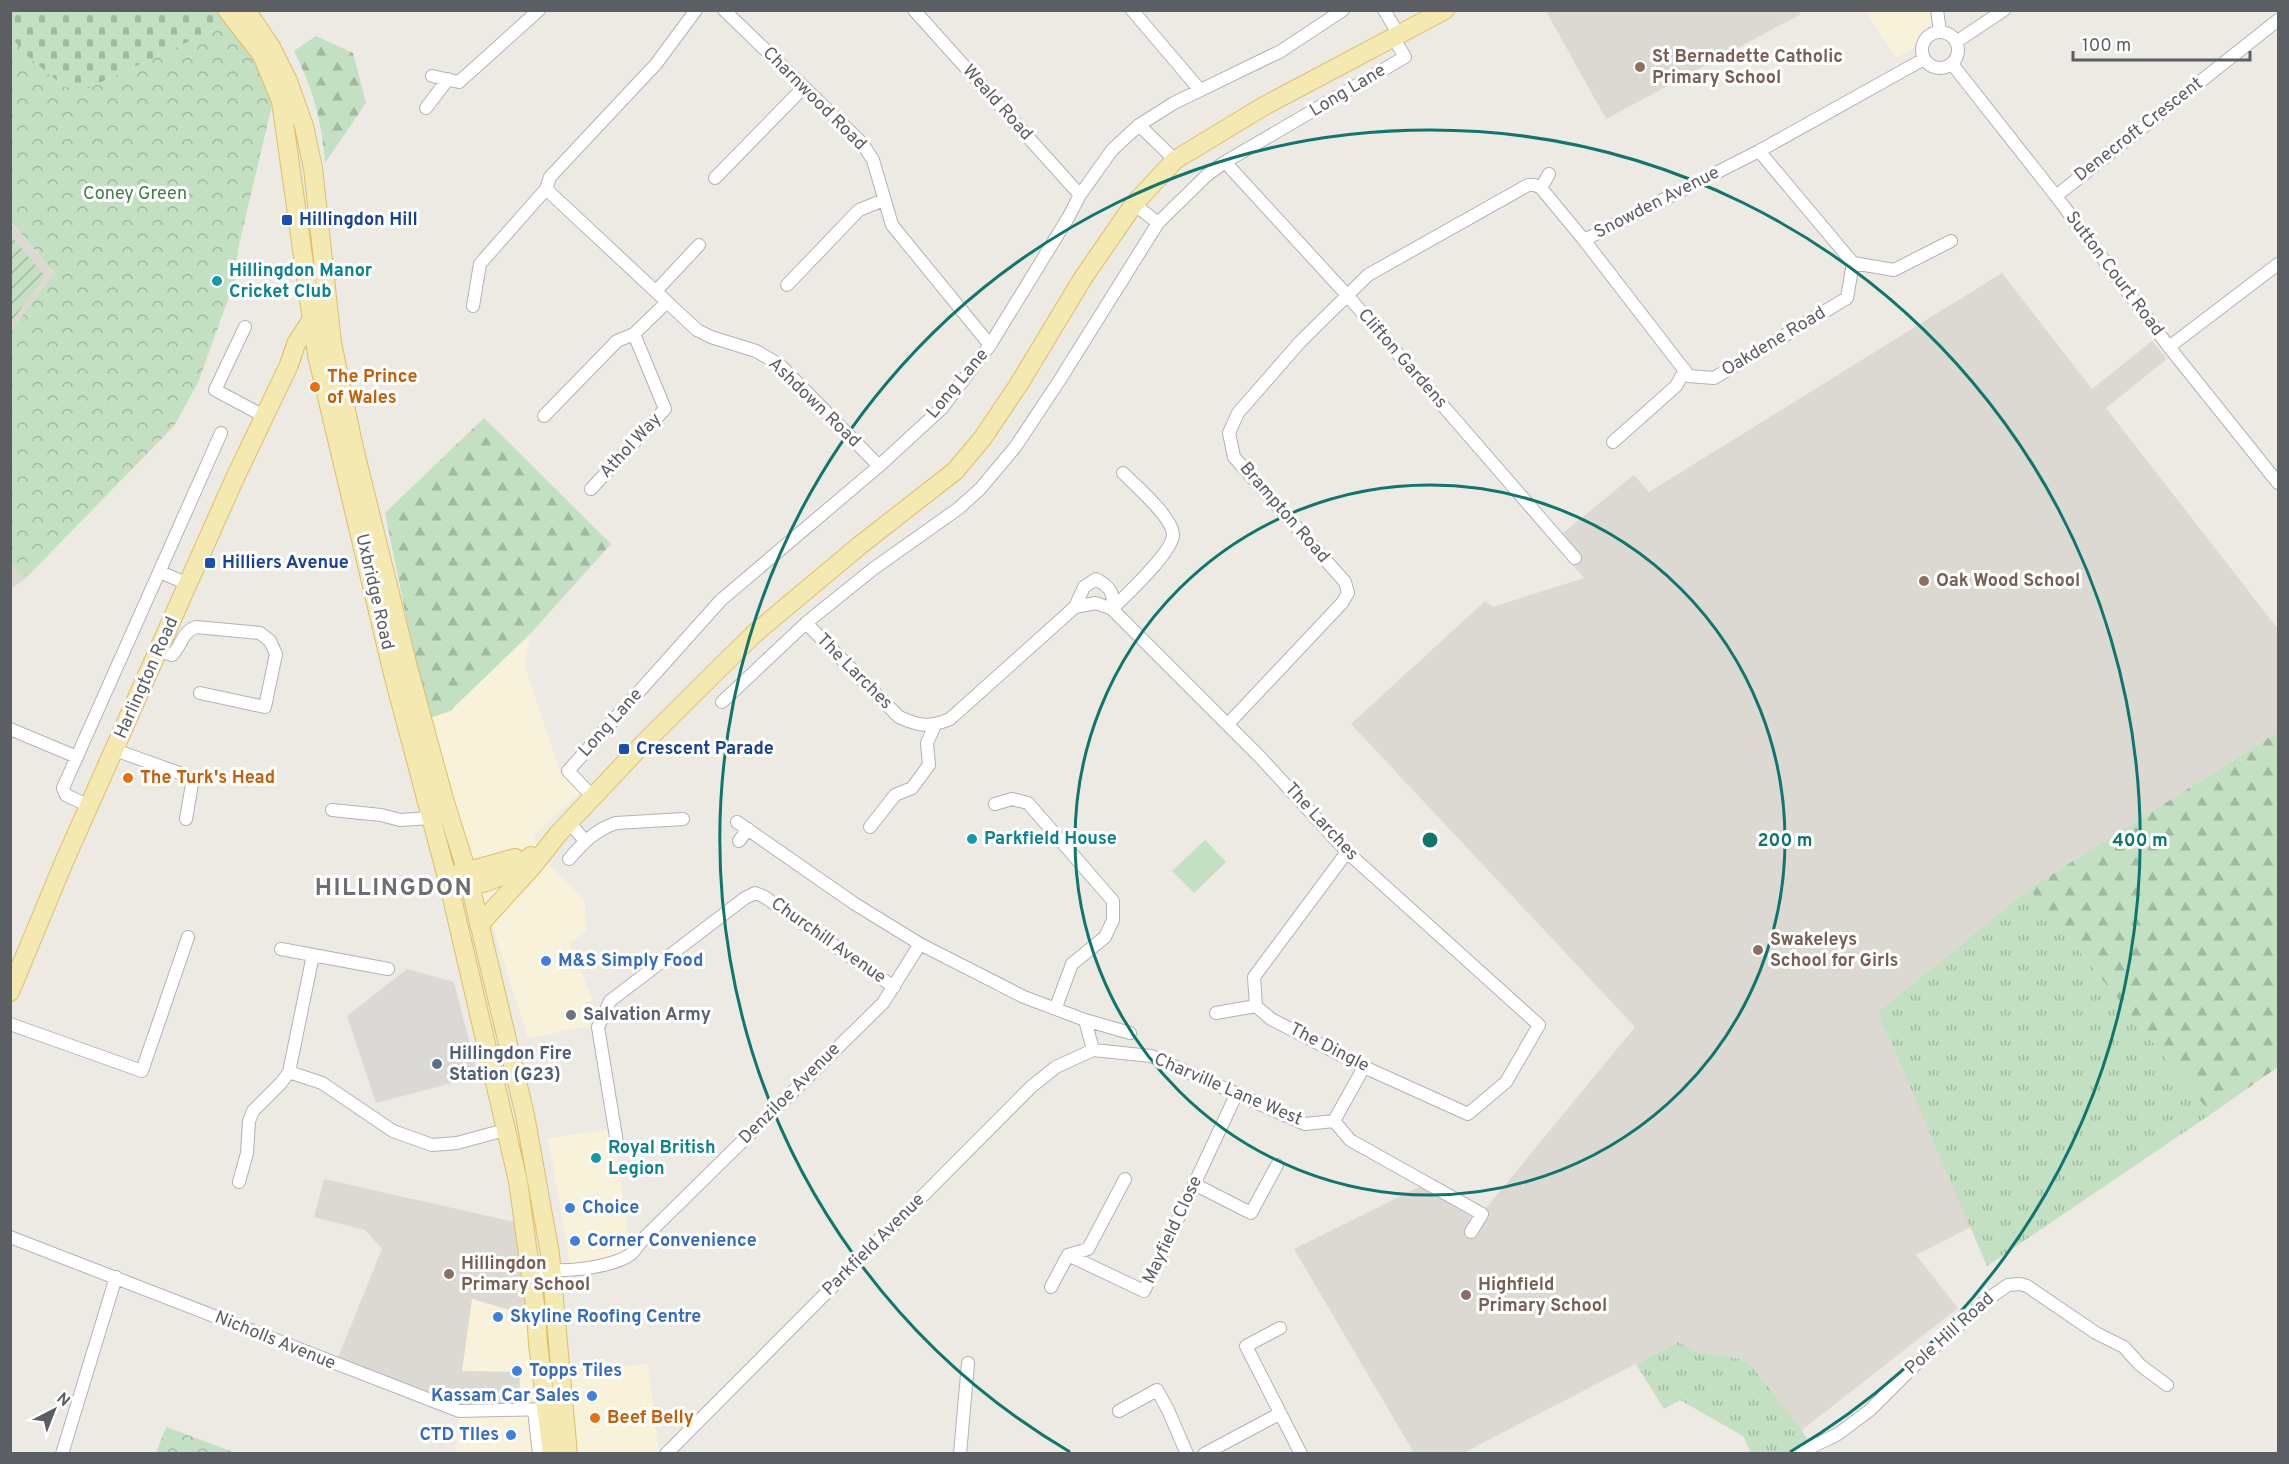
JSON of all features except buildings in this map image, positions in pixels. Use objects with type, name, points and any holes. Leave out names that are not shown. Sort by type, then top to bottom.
[{"type":"main road","name":"Uxbridge Road","points":[[227,10],[262,56],[281,100],[317,355],[392,670],[448,881],[518,1181],[530,1265],[540,1409],[552,1454]]},
{"type":"main road","name":"Uxbridge Road","points":[[246,10],[271,47],[288,81],[304,126],[313,168],[332,343],[354,448],[408,667],[444,799],[469,879],[536,1171],[551,1270],[568,1454]]},
{"type":"main road","name":"Long Lane","points":[[479,925],[532,867],[558,833],[594,798],[641,746],[765,625],[954,471],[988,430],[1083,278],[1134,204],[1175,160],[1264,106],[1445,10]]},
{"type":"main road","name":"Harlington Road","points":[[10,992],[89,806],[188,584],[289,365],[296,344],[312,320]]},
{"type":"main road","points":[[289,365],[317,355],[332,343]]},
{"type":"main road","name":"Long Lane","points":[[448,881],[469,879],[558,833]]},
{"type":"street","points":[[432,76],[459,82],[539,10]]},
{"type":"street","points":[[473,306],[480,264],[546,189],[550,177],[656,64],[696,10]]},
{"type":"street","name":"Charnwood Road","points":[[724,10],[862,142],[873,160],[892,225],[990,345]]},
{"type":"street","name":"Weald Road","points":[[914,10],[1080,195]]},
{"type":"street","points":[[1132,10],[1200,90]]},
{"type":"street","name":"Long Lane","points":[[594,798],[568,771],[721,600],[879,466],[942,408],[990,345],[1080,195],[1112,150],[1139,124],[1224,76],[1281,51],[1343,10]]},
{"type":"street","points":[[1384,10],[1396,37]]},
{"type":"street","points":[[1937,10],[1940,32]]},
{"type":"street","points":[[1956,42],[2004,10]]},
{"type":"street","name":"Denecroft Crescent","points":[[2056,196],[2278,20]]},
{"type":"street","points":[[1940,32],[1948,34],[1956,42],[1958,54],[1952,64],[1936,68],[1924,59],[1921,51],[1923,42],[1930,34],[1940,32]]},
{"type":"street","name":"Long Lane","points":[[722,702],[806,623],[873,569],[959,508],[980,489],[1016,446],[1158,223],[1207,175],[1225,162],[1405,57],[1396,37]]},
{"type":"street","name":"Snowden Avenue","points":[[1540,188],[1584,240],[1759,151],[1924,59]]},
{"type":"street","name":"Sutton Court Road","points":[[1952,64],[2056,196],[2169,347],[2278,483]]},
{"type":"street","points":[[426,108],[448,79]]},
{"type":"street","points":[[715,178],[804,87]]},
{"type":"street","points":[[1139,124],[1175,160]]},
{"type":"street","points":[[1759,151],[1853,263],[1894,270],[1950,241]]},
{"type":"street","name":"Clifton Gardens","points":[[1225,162],[1346,294],[1575,558]]},
{"type":"street","points":[[1346,294],[1368,275],[1528,184],[1540,188],[1549,174]]},
{"type":"street","name":"Ashdown Road","points":[[546,189],[697,330],[711,337],[756,351],[780,364],[879,466]]},
{"type":"street","points":[[787,285],[859,210],[884,200]]},
{"type":"street","points":[[1134,204],[1158,223]]},
{"type":"street","points":[[1584,240],[1685,370],[1676,386],[1613,441]]},
{"type":"street","points":[[656,291],[699,245]]},
{"type":"street","name":"Oakdene Road","points":[[1685,370],[1689,376],[1714,378],[1847,298],[1853,263]]},
{"type":"street","points":[[2169,347],[2278,264]]},
{"type":"street","name":"Brampton Road","points":[[1228,724],[1342,603],[1348,593],[1345,582],[1234,457],[1229,432],[1238,413],[1300,342],[1346,294]]},
{"type":"street","points":[[544,416],[617,341],[634,334],[666,302]]},
{"type":"street","points":[[244,327],[215,390],[264,416]]},
{"type":"street","name":"Athol Way","points":[[591,489],[665,409],[634,334]]},
{"type":"street","points":[[89,806],[63,792],[221,433]]},
{"type":"street","points":[[1076,607],[1096,603],[1112,609],[1169,549],[1173,534],[1166,518],[1124,473]]},
{"type":"street","points":[[160,572],[188,584]]},
{"type":"street","name":"The Larches","points":[[806,623],[899,717],[915,724],[935,725],[950,720],[1076,607],[1084,587],[1096,579],[1108,586],[1111,591],[1114,597],[1112,609],[1228,724],[1347,852],[1539,1025]]},
{"type":"street","points":[[160,651],[172,655],[187,632],[196,627],[260,633],[270,641],[276,654],[265,707],[200,693]]},
{"type":"street","points":[[870,827],[895,795],[912,788],[929,765],[927,743],[935,725]]},
{"type":"street","points":[[10,729],[77,757]]},
{"type":"street","points":[[115,750],[193,778],[186,819]]},
{"type":"street","points":[[995,804],[1012,799],[1028,803],[1113,902],[1113,920],[1105,937],[1072,964],[1056,1007]]},
{"type":"street","points":[[332,810],[381,815],[400,820],[430,818]]},
{"type":"street","points":[[569,859],[585,841],[605,826],[616,823],[682,819]]},
{"type":"street","points":[[739,841],[743,825],[855,904],[920,944],[1024,997],[1056,1007],[1085,1020],[1130,1033]]},
{"type":"street","points":[[558,833],[585,841]]},
{"type":"street","points":[[1216,1013],[1256,1006],[1254,977],[1347,852]]},
{"type":"street","name":"Churchill Avenue","points":[[617,1143],[598,1027],[610,1001],[745,898],[755,893],[780,907],[894,987]]},
{"type":"street","points":[[10,1024],[142,1071],[188,937]]},
{"type":"street","name":"Denziloe Avenue","points":[[551,1270],[611,1263],[631,1254],[646,1236],[883,1003],[920,944]]},
{"type":"street","points":[[280,949],[388,969]]},
{"type":"street","points":[[239,1182],[247,1153],[249,1121],[253,1111],[289,1072],[313,955]]},
{"type":"street","name":"The Dingle","points":[[1256,1006],[1271,1019],[1364,1067],[1468,1114],[1506,1082],[1539,1025]]},
{"type":"street","points":[[1085,1020],[1093,1050]]},
{"type":"street","name":"Charville Lane West","points":[[1093,1050],[1151,1056],[1305,1124],[1334,1121]]},
{"type":"street","name":"Parkfield Avenue","points":[[666,1454],[1031,1087],[1056,1067],[1093,1050]]},
{"type":"street","points":[[1364,1067],[1334,1121],[1350,1140],[1482,1214],[1472,1232]]},
{"type":"street","points":[[289,1072],[322,1083],[393,1131],[432,1145],[457,1143],[505,1130]]},
{"type":"street","name":"Mayfield Close","points":[[1068,1255],[1144,1291],[1237,1093]]},
{"type":"street","points":[[1194,1184],[1251,1213],[1277,1165]]},
{"type":"street","points":[[518,1181],[526,1172],[536,1171]]},
{"type":"street","points":[[1051,1287],[1068,1255],[1088,1249],[1125,1179]]},
{"type":"street","name":"Nicholls Avenue","points":[[10,1237],[459,1411],[540,1409]]},
{"type":"street","points":[[530,1265],[541,1270],[551,1270]]},
{"type":"street","points":[[62,1454],[116,1277]]},
{"type":"street","name":"Pole Hill Road","points":[[1797,1454],[1853,1424],[1988,1299],[2002,1288],[2013,1284],[2020,1284],[2037,1291],[2096,1333],[2124,1347],[2140,1365],[2167,1385]]},
{"type":"street","points":[[1280,1328],[1246,1346],[1301,1454]]},
{"type":"street","points":[[960,1454],[968,1363]]},
{"type":"street","points":[[1119,1411],[1157,1390],[1187,1454]]},
{"type":"street","points":[[539,1454],[540,1409]]},
{"type":"street","points":[[1204,1454],[1280,1414]]},
{"type":"shaded area","name":"St Bernadette Catholic Primary School","points":[[1798,10],[1801,14],[1606,119],[1546,11]]},
{"type":"shaded area","points":[[1865,11],[1937,11],[1940,32],[1896,58]]},
{"type":"shaded area","points":[[10,222],[55,273],[11,332],[10,332]]},
{"type":"shaded area","points":[[2002,273],[2092,389],[2152,341],[2167,359],[2106,408],[2278,629],[2278,732],[2029,889],[1878,1012],[1971,1227],[1916,1255],[1958,1308],[1802,1430],[1750,1364],[1740,1359],[1698,1352],[1678,1342],[1463,1453],[1414,1453],[1294,1249],[1435,1179],[1486,1208],[1635,1027],[1351,724],[1485,601],[1493,607],[1584,578],[1552,542],[1634,475],[1649,492]]},
{"type":"shaded area","points":[[11,562],[24,580],[11,588]]},
{"type":"shaded area","points":[[530,634],[525,668],[560,772],[588,785],[534,835],[546,862],[585,901],[586,932],[569,943],[593,1001],[586,1002],[590,1026],[528,1038],[427,719],[450,711]]},
{"type":"shaded area","points":[[407,969],[454,982],[478,1076],[376,1103],[347,1016]]},
{"type":"shaded area","points":[[613,1129],[631,1254],[571,1269],[548,1138]]},
{"type":"shaded area","name":"Hillingdon Primary School","points":[[324,1179],[519,1223],[531,1316],[472,1299],[462,1371],[520,1372],[519,1411],[459,1411],[335,1365],[382,1249],[365,1230],[314,1217]]},
{"type":"shaded area","points":[[472,1299],[531,1316],[536,1375],[648,1364],[659,1453],[455,1454],[462,1371]]},
{"type":"green space","points":[[11,11],[218,11],[231,22],[74,95],[22,52],[11,36]]},
{"type":"green space","name":"Coney Green","points":[[231,22],[253,52],[273,101],[238,249],[235,280],[198,383],[174,426],[24,580],[11,562],[10,332],[55,273],[11,222],[11,36],[23,52],[74,95]]},
{"type":"green space","points":[[316,36],[353,53],[366,103],[325,163],[316,106],[294,51]]},
{"type":"green space","points":[[11,236],[45,276],[10,322]]},
{"type":"green space","points":[[484,418],[611,544],[530,634],[450,711],[427,719],[385,513]]},
{"type":"green space","points":[[2278,732],[2278,1067],[2211,1114],[2029,889]]},
{"type":"green space","points":[[1205,840],[1226,862],[1194,893],[1172,871]]},
{"type":"green space","points":[[2029,889],[2211,1114],[1987,1266],[1878,1012]]},
{"type":"green space","points":[[1678,1342],[1698,1352],[1740,1359],[1750,1364],[1802,1430],[1811,1447],[1797,1453],[1751,1453],[1743,1436],[1680,1400],[1664,1409],[1636,1364]]},
{"type":"green space","points":[[166,1427],[236,1453],[156,1453]]},
{"type":"place","name":"St Bernadette Catholic Primary School","points":[[1640,67]]},
{"type":"place","name":"Hillingdon Hill","points":[[287,220]]},
{"type":"place","name":"Hillingdon Manor Cricket Club","points":[[217,281]]},
{"type":"place","name":"The Prince of Wales","points":[[315,387]]},
{"type":"place","name":"Hilliers Avenue","points":[[210,563]]},
{"type":"place","name":"Oak Wood School","points":[[1924,581]]},
{"type":"place","name":"Crescent Parade","points":[[624,749]]},
{"type":"place","name":"The Turk's Head","points":[[128,778]]},
{"type":"place","name":"Parkfield House","points":[[972,839]]},
{"type":"place","name":"Swakeleys School for Girls","points":[[1758,950]]},
{"type":"place","name":"M&S Simply Food","points":[[546,961]]},
{"type":"place","name":"Salvation Army","points":[[571,1015]]},
{"type":"place","name":"Hillingdon Fire Station (G23)","points":[[437,1064]]},
{"type":"place","name":"Royal British Legion","points":[[596,1158]]},
{"type":"place","name":"Choice","points":[[570,1208]]},
{"type":"place","name":"Corner Convenience","points":[[575,1241]]},
{"type":"place","name":"Hillingdon Primary School","points":[[449,1274]]},
{"type":"place","name":"Highfield Primary School","points":[[1466,1295]]},
{"type":"place","name":"Skyline Roofing Centre","points":[[498,1317]]},
{"type":"place","name":"Topps Tiles","points":[[517,1371]]},
{"type":"place","name":"Kassam Car Sales","points":[[592,1396]]},
{"type":"place","name":"Beef Belly","points":[[595,1418]]},
{"type":"place","name":"CTD TIles","points":[[511,1435]]},
{"type":"district","name":"HILLINGDON","points":[[394,889]]}]
